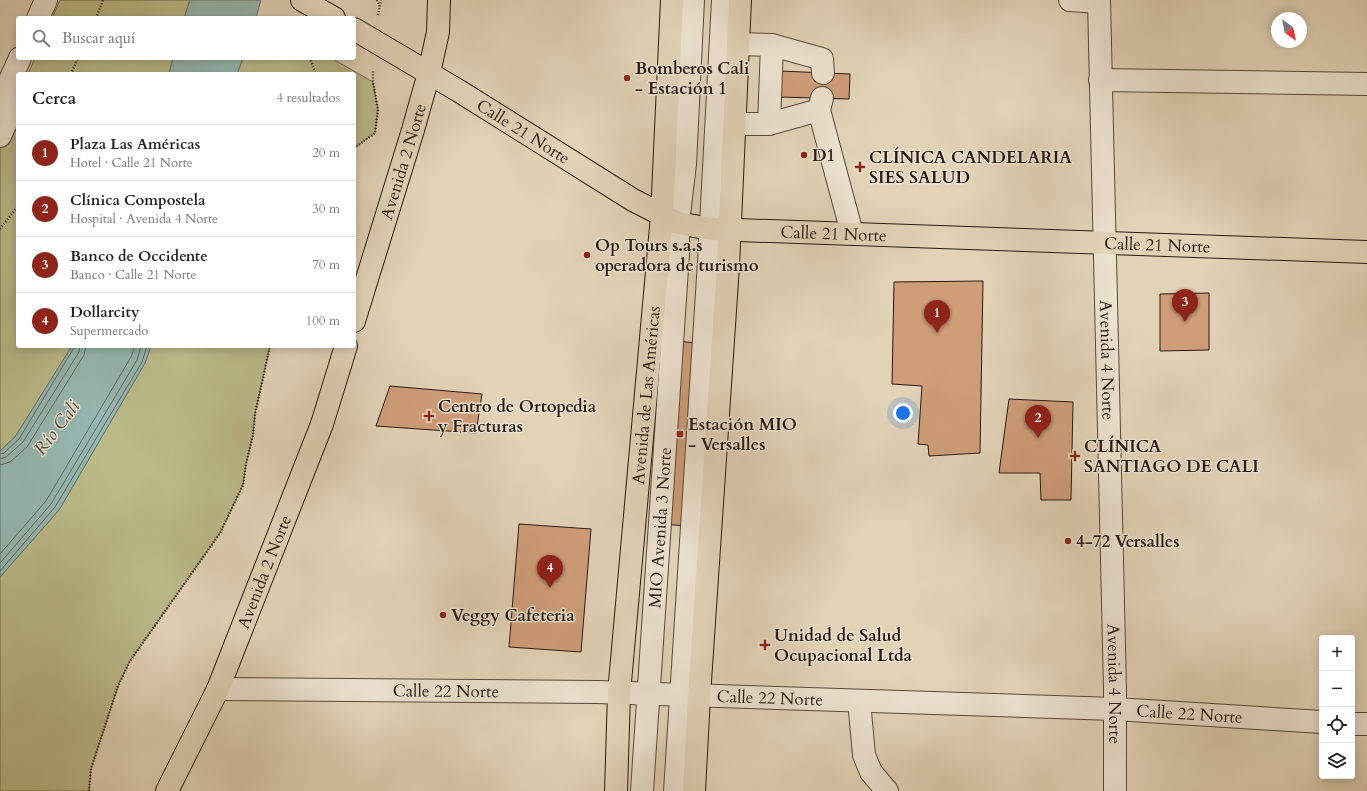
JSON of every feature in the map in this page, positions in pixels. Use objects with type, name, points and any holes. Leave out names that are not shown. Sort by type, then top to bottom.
[{"type":"main road","name":"Avenida 2 Norte","points":[[356,314],[413,130],[429,73],[438,32],[439,0]]},
{"type":"main road","name":"Avenida de Las Américas","points":[[616,791],[619,693],[670,220],[672,0]]},
{"type":"main road","points":[[694,791],[690,695],[719,229],[734,124],[740,0]]},
{"type":"main road","points":[[307,3],[330,16]]},
{"type":"main road","name":"Calle 21 Norte","points":[[356,30],[429,73],[632,200],[670,220],[719,229],[1367,252]]},
{"type":"main road","name":"Avenida 2 Norte","points":[[167,791],[218,689],[322,424],[345,348]]},
{"type":"street","points":[[39,16],[46,0]]},
{"type":"street","points":[[53,16],[60,0]]},
{"type":"street","name":"MIO Avenida 3 Norte","points":[[642,791],[678,262],[670,220],[685,164],[693,0]]},
{"type":"street","points":[[719,229],[722,0]]},
{"type":"street","points":[[1070,0],[1099,1]]},
{"type":"street","name":"Avenida 4 Norte","points":[[1099,1],[1100,80],[1106,242],[1115,709],[1115,791]]},
{"type":"street","points":[[738,44],[772,45],[822,59],[823,73]]},
{"type":"street","points":[[769,124],[772,45]]},
{"type":"street","points":[[0,102],[19,60]]},
{"type":"street","points":[[29,72],[34,60]]},
{"type":"street","points":[[1100,80],[1367,84]]},
{"type":"street","points":[[0,136],[16,100]]},
{"type":"street","points":[[734,124],[769,124],[820,104],[852,233]]},
{"type":"street","name":"Calle 22 Norte","points":[[218,689],[690,695],[1115,709],[1319,722]]},
{"type":"street","points":[[675,791],[690,695]]},
{"type":"street","points":[[859,701],[864,755],[871,772],[887,791]]},
{"type":"street","points":[[1355,724],[1367,724]]},
{"type":"path","points":[[97,16],[103,0]]},
{"type":"path","points":[[377,0],[380,6],[381,0]]},
{"type":"path","points":[[72,72],[77,60]]},
{"type":"path","points":[[310,60],[314,72]]},
{"type":"path","points":[[356,147],[375,133],[378,110],[373,82]]},
{"type":"path","points":[[0,229],[16,209]]},
{"type":"path","points":[[89,791],[91,769],[118,686],[130,661],[220,533],[243,485],[246,464],[254,435],[255,414],[270,348]]},
{"type":"shaded area","points":[[60,0],[190,0],[185,16],[53,16]]},
{"type":"shaded area","points":[[34,60],[172,60],[170,72],[29,72]]},
{"type":"shaded area","points":[[242,60],[334,60],[356,72],[238,72]]},
{"type":"shaded area","points":[[356,72],[373,82],[378,110],[375,133],[356,147]]},
{"type":"shaded area","points":[[16,100],[16,348],[71,348],[15,437],[0,451],[0,136]]},
{"type":"shaded area","points":[[150,348],[270,348],[255,414],[253,435],[243,485],[220,533],[130,661],[118,686],[91,769],[89,791],[0,791],[0,577],[59,510],[145,363]]},
{"type":"water","points":[[190,0],[261,0],[257,16],[185,16]]},
{"type":"water","points":[[172,60],[242,60],[238,72],[170,72]]},
{"type":"water","name":"Río Cali","points":[[71,348],[150,348],[145,363],[59,510],[0,577],[0,451],[15,437]]},
{"type":"building","points":[[780,71],[850,74],[849,99],[779,97]]},
{"type":"building","points":[[983,281],[980,453],[929,456],[928,445],[918,444],[922,386],[892,384],[894,282]]},
{"type":"building","points":[[1209,293],[1209,350],[1160,351],[1160,294]]},
{"type":"building","name":"Estación MIO - Versalles","points":[[674,341],[699,343],[687,526],[662,524]]},
{"type":"building","name":"Centro de Ortopedia y Fracturas","points":[[390,386],[482,394],[476,433],[376,426]]},
{"type":"building","points":[[1009,399],[1073,402],[1071,500],[1041,500],[1040,473],[999,473]]},
{"type":"building","points":[[519,524],[591,529],[581,652],[509,647]]},
{"type":"place","name":"Bomberos Cali - Estación 1","points":[[627,78]]},
{"type":"place","name":"D1","points":[[804,155]]},
{"type":"place","name":"CLÍNICA CANDELARIA SIES SALUD","points":[[860,167]]},
{"type":"place","name":"Op Tours s.a.s operadora de turismo","points":[[587,255]]},
{"type":"place","name":"Banco de Occidente","points":[[1185,322]]},
{"type":"place","name":"Plaza Las Américas","points":[[937,333]]},
{"type":"place","name":"Centro de Ortopedia y Fracturas","points":[[429,416]]},
{"type":"place","name":"Estación MIO - Versalles","points":[[680,434]]},
{"type":"place","name":"Clínica Compostela","points":[[1038,438]]},
{"type":"place","name":"CLÍNICA SANTIAGO DE CALI","points":[[1075,456]]},
{"type":"place","name":"4-72 Versalles","points":[[1068,541]]},
{"type":"place","name":"Dollarcity","points":[[550,588]]},
{"type":"place","name":"Veggy Cafeteria","points":[[443,615]]},
{"type":"place","name":"Unidad de Salud Ocupacional Ltda","points":[[765,645]]}]
